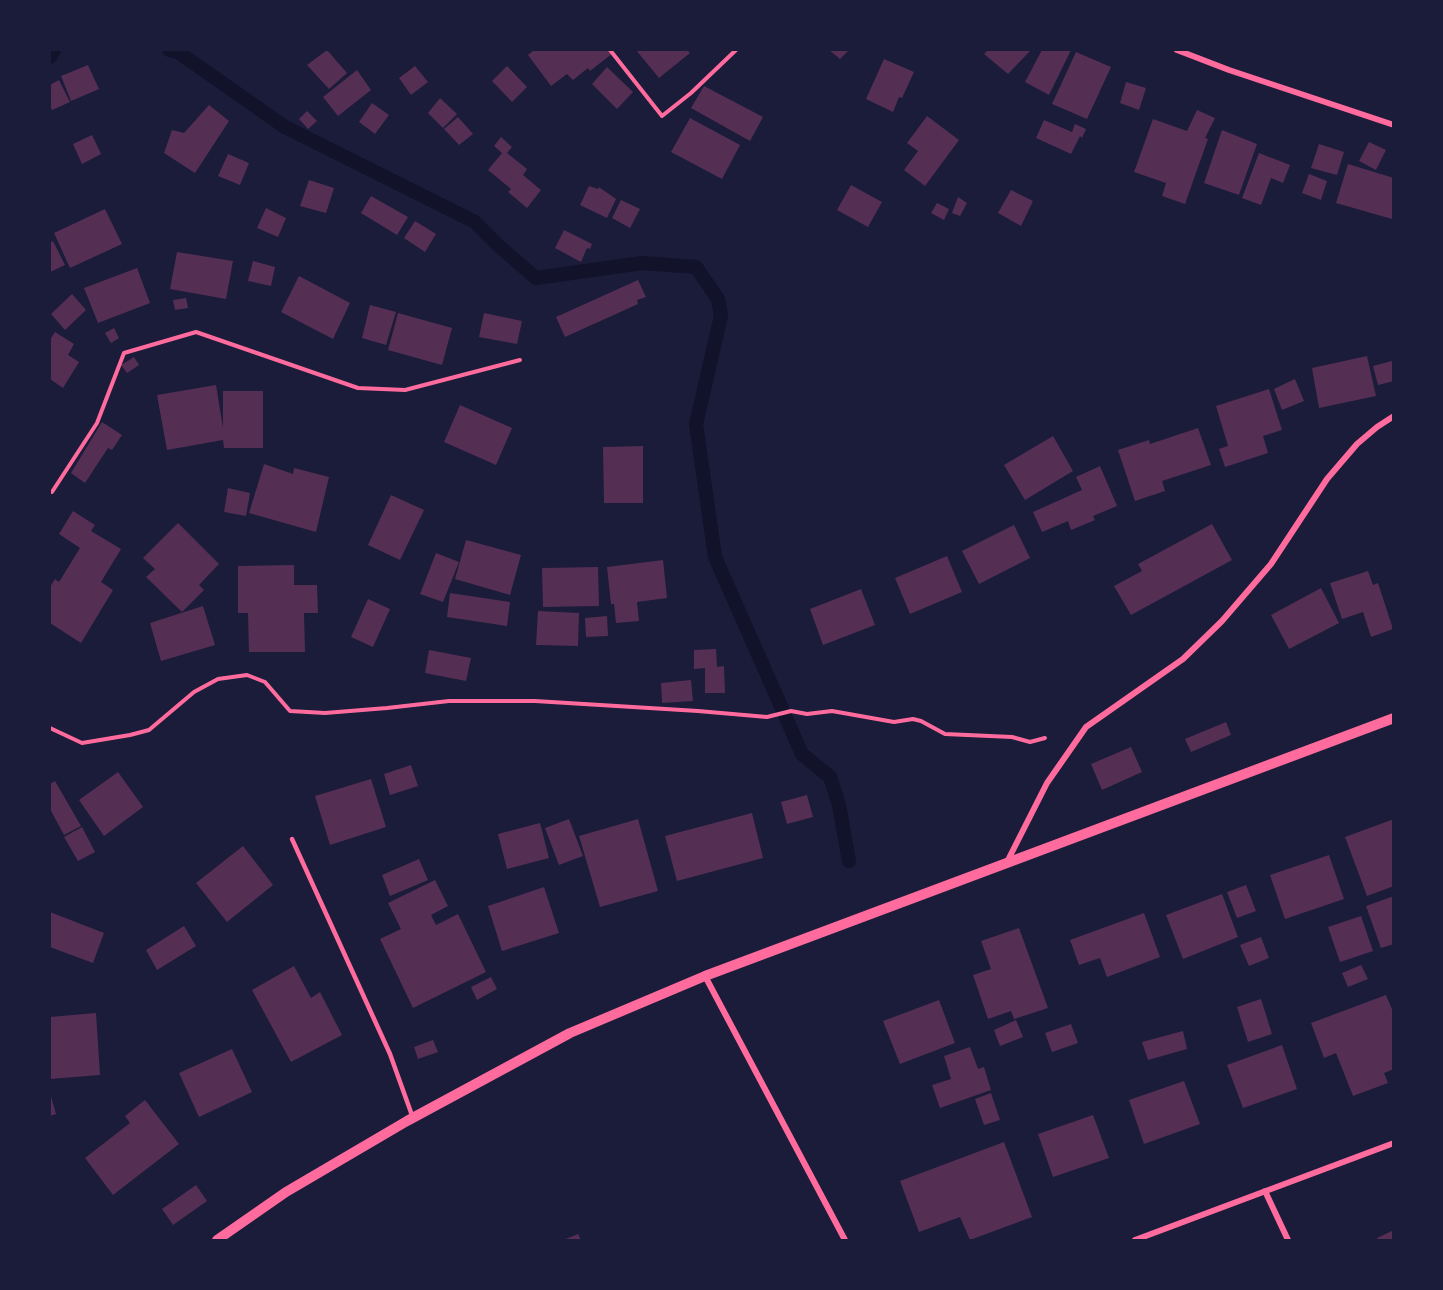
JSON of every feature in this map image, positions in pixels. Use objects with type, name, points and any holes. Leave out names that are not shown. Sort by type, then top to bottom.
[{"type":"street","points":[[1177,50],[1228,70],[1394,125]]},
{"type":"street","points":[[1008,862],[1047,783],[1086,727],[1183,659],[1222,621],[1271,564],[1327,479],[1357,444],[1394,416]]},
{"type":"street","points":[[217,1240],[286,1192],[413,1118],[570,1033],[705,976],[1394,718]]},
{"type":"street","points":[[705,976],[845,1240]]},
{"type":"street","points":[[1135,1240],[1394,1143]]},
{"type":"street","points":[[1265,1191],[1288,1240]]},
{"type":"lane","points":[[292,839],[390,1054],[413,1118]]},
{"type":"path","points":[[610,50],[662,116],[691,93],[736,50]]},
{"type":"path","points":[[52,492],[97,423],[124,353],[196,332],[358,388],[405,390],[520,360]]},
{"type":"path","points":[[50,728],[82,743],[149,730],[194,692],[218,679],[247,675],[265,682],[290,711],[325,713],[449,701],[536,701],[767,717],[791,711],[807,714],[832,711],[894,722],[913,719],[945,734],[1012,737],[1030,742],[1086,727]]},
{"type":"building","points":[[327,50],[347,73],[329,89],[307,65]]},
{"type":"building","points":[[534,50],[610,50],[613,53],[590,71],[588,68],[573,80],[567,74],[551,86],[528,55]]},
{"type":"building","points":[[636,50],[687,50],[690,53],[659,78]]},
{"type":"building","points":[[829,50],[849,50],[840,59]]},
{"type":"building","points":[[988,50],[1031,50],[1008,74],[984,54]]},
{"type":"building","points":[[1042,50],[1071,50],[1049,95],[1025,82]]},
{"type":"building","points":[[1076,52],[1111,67],[1087,119],[1052,104]]},
{"type":"building","points":[[884,59],[914,72],[893,112],[866,99]]},
{"type":"building","points":[[88,65],[99,89],[71,101],[61,76]]},
{"type":"building","points":[[415,66],[428,82],[411,95],[399,78]]},
{"type":"building","points":[[507,66],[527,87],[512,102],[492,81]]},
{"type":"building","points":[[607,67],[633,92],[617,109],[592,84]]},
{"type":"building","points":[[357,70],[371,90],[338,116],[323,97]]},
{"type":"building","points":[[59,80],[70,102],[52,110],[50,85]]},
{"type":"building","points":[[1126,82],[1146,88],[1139,110],[1120,103]]},
{"type":"building","points":[[704,86],[763,117],[750,141],[691,108]]},
{"type":"building","points":[[440,98],[457,114],[443,128],[428,113]]},
{"type":"building","points":[[372,103],[389,115],[375,134],[359,122]]},
{"type":"building","points":[[209,105],[229,121],[195,173],[164,153],[172,130],[184,133]]},
{"type":"building","points":[[1197,110],[1215,118],[1205,138],[1208,139],[1185,204],[1162,196],[1166,183],[1134,172],[1153,119],[1187,131]]},
{"type":"building","points":[[307,111],[317,121],[308,129],[299,119]]},
{"type":"building","points":[[927,116],[959,140],[925,186],[904,170],[918,151],[907,143]]},
{"type":"building","points":[[458,117],[473,134],[459,145],[444,129]]},
{"type":"building","points":[[690,118],[740,145],[722,179],[671,152]]},
{"type":"building","points":[[1044,120],[1072,132],[1075,124],[1086,129],[1071,154],[1036,138]]},
{"type":"building","points":[[1222,130],[1257,144],[1239,195],[1204,183]]},
{"type":"building","points":[[92,135],[101,154],[82,164],[73,144]]},
{"type":"building","points":[[501,137],[512,147],[507,153],[527,169],[523,175],[541,190],[527,208],[508,192],[511,189],[488,170],[502,153],[494,146]]},
{"type":"building","points":[[1369,142],[1386,150],[1376,170],[1359,161]]},
{"type":"building","points":[[1319,144],[1344,152],[1337,175],[1311,168]]},
{"type":"building","points":[[1259,153],[1290,165],[1283,183],[1271,178],[1261,205],[1242,198]]},
{"type":"building","points":[[228,154],[249,163],[240,185],[218,176]]},
{"type":"building","points":[[1348,164],[1394,178],[1392,219],[1336,203]]},
{"type":"building","points":[[1309,174],[1327,181],[1321,200],[1302,193]]},
{"type":"building","points":[[309,180],[334,188],[326,213],[300,206]]},
{"type":"building","points":[[851,185],[882,202],[868,227],[837,210]]},
{"type":"building","points":[[589,186],[598,189],[599,187],[616,199],[607,218],[580,205]]},
{"type":"building","points":[[1011,190],[1033,201],[1021,226],[998,213]]},
{"type":"building","points":[[371,196],[408,217],[397,235],[361,213]]},
{"type":"building","points":[[958,197],[967,203],[960,216],[952,213]]},
{"type":"building","points":[[621,200],[640,209],[630,228],[612,218]]},
{"type":"building","points":[[937,203],[949,209],[944,220],[931,213]]},
{"type":"building","points":[[266,208],[286,218],[278,237],[257,228]]},
{"type":"building","points":[[105,209],[122,244],[70,268],[54,233]]},
{"type":"building","points":[[415,221],[436,234],[425,252],[404,238]]},
{"type":"building","points":[[564,230],[592,244],[590,249],[587,248],[581,262],[555,248]]},
{"type":"building","points":[[53,241],[65,265],[50,272],[50,243]]},
{"type":"building","points":[[177,252],[233,261],[226,299],[170,289]]},
{"type":"building","points":[[253,261],[275,267],[271,286],[248,281]]},
{"type":"building","points":[[137,268],[150,303],[98,323],[84,288]]},
{"type":"building","points":[[299,276],[350,303],[333,339],[281,312]]},
{"type":"building","points":[[638,280],[646,297],[637,300],[638,304],[565,337],[556,317]]},
{"type":"building","points":[[72,294],[86,310],[65,330],[51,314]]},
{"type":"building","points":[[186,298],[188,308],[175,310],[173,300]]},
{"type":"building","points":[[370,305],[396,312],[386,345],[362,338]]},
{"type":"building","points":[[398,313],[452,328],[442,365],[388,350]]},
{"type":"building","points":[[484,313],[522,321],[517,344],[479,337]]},
{"type":"building","points":[[114,328],[119,338],[111,343],[105,333]]},
{"type":"building","points":[[55,332],[74,344],[68,355],[79,362],[63,388],[50,379],[50,340]]},
{"type":"building","points":[[1367,356],[1376,396],[1319,408],[1312,368]]},
{"type":"building","points":[[134,357],[139,365],[127,373],[121,365]]},
{"type":"building","points":[[1392,361],[1394,381],[1378,385],[1373,366]]},
{"type":"building","points":[[1295,379],[1304,401],[1282,410],[1274,389]]},
{"type":"building","points":[[216,385],[223,428],[223,391],[263,391],[263,448],[224,448],[223,440],[167,450],[157,395]]},
{"type":"building","points":[[1269,389],[1282,430],[1263,436],[1268,453],[1225,467],[1219,449],[1228,446],[1216,406]]},
{"type":"building","points":[[460,405],[512,428],[496,465],[444,442]]},
{"type":"building","points":[[102,422],[122,435],[112,450],[108,448],[85,483],[71,473]]},
{"type":"building","points":[[1198,428],[1211,465],[1162,481],[1165,491],[1135,501],[1118,450],[1149,440],[1150,444]]},
{"type":"building","points":[[1053,436],[1073,471],[1025,500],[1004,465]]},
{"type":"building","points":[[643,446],[643,503],[604,503],[603,447]]},
{"type":"building","points":[[264,464],[293,474],[294,468],[329,477],[316,532],[249,513]]},
{"type":"building","points":[[1100,466],[1117,506],[1093,516],[1095,520],[1071,530],[1068,521],[1042,532],[1033,512],[1082,490],[1076,477]]},
{"type":"building","points":[[228,488],[250,493],[246,516],[224,512]]},
{"type":"building","points":[[391,495],[424,510],[400,560],[368,545]]},
{"type":"building","points":[[73,511],[95,525],[91,531],[121,549],[101,582],[113,590],[81,643],[50,623],[50,587],[55,579],[59,582],[80,548],[59,534]]},
{"type":"building","points":[[178,523],[219,564],[199,585],[204,590],[182,612],[146,577],[155,569],[143,558]]},
{"type":"building","points":[[1212,524],[1232,560],[1131,615],[1114,586],[1142,571],[1138,564]]},
{"type":"building","points":[[1014,525],[1030,558],[979,584],[962,551]]},
{"type":"building","points":[[466,540],[521,555],[510,595],[455,579]]},
{"type":"building","points":[[436,553],[459,562],[443,602],[420,594]]},
{"type":"building","points":[[947,556],[962,592],[910,614],[895,578]]},
{"type":"building","points":[[663,560],[667,598],[637,602],[639,621],[616,623],[614,604],[611,604],[607,567]]},
{"type":"building","points":[[294,565],[294,585],[317,585],[318,613],[304,613],[305,652],[249,652],[248,613],[238,613],[238,566]]},
{"type":"building","points":[[598,567],[599,606],[543,607],[542,568]]},
{"type":"building","points":[[1368,571],[1373,585],[1378,583],[1393,629],[1371,637],[1363,612],[1342,619],[1330,583]]},
{"type":"building","points":[[1321,588],[1339,623],[1289,649],[1271,615]]},
{"type":"building","points":[[861,589],[875,625],[823,645],[810,609]]},
{"type":"building","points":[[450,593],[510,602],[507,626],[447,617]]},
{"type":"building","points":[[368,599],[390,609],[373,647],[351,637]]},
{"type":"building","points":[[203,606],[215,645],[161,661],[150,623]]},
{"type":"building","points":[[538,611],[579,613],[578,646],[536,645]]},
{"type":"building","points":[[607,616],[608,636],[586,637],[585,618]]},
{"type":"building","points":[[716,649],[717,667],[724,666],[725,693],[705,693],[705,668],[694,669],[694,650]]},
{"type":"building","points":[[429,650],[471,658],[466,681],[425,673]]},
{"type":"building","points":[[691,680],[693,701],[662,703],[661,683]]},
{"type":"building","points":[[1226,722],[1231,735],[1191,752],[1185,739]]},
{"type":"building","points":[[1131,747],[1142,772],[1102,790],[1091,764]]},
{"type":"building","points":[[411,765],[418,786],[390,795],[384,774]]},
{"type":"building","points":[[118,772],[143,807],[104,836],[79,800]]},
{"type":"building","points":[[371,779],[386,827],[330,845],[315,796]]},
{"type":"building","points":[[55,781],[81,826],[64,835],[50,809],[50,784]]},
{"type":"building","points":[[807,795],[813,817],[787,824],[781,802]]},
{"type":"building","points":[[752,813],[763,858],[677,881],[665,836]]},
{"type":"building","points":[[569,819],[583,856],[559,865],[545,828]]},
{"type":"building","points":[[638,819],[658,891],[600,907],[579,836]]},
{"type":"building","points":[[1394,819],[1394,886],[1367,896],[1345,837]]},
{"type":"building","points":[[540,823],[549,858],[507,869],[498,834]]},
{"type":"building","points":[[82,827],[95,852],[78,861],[64,837]]},
{"type":"building","points":[[243,846],[273,885],[227,922],[196,883]]},
{"type":"building","points":[[1329,855],[1344,899],[1285,919],[1270,875]]},
{"type":"building","points":[[419,859],[428,880],[390,896],[382,875]]},
{"type":"building","points":[[435,880],[448,906],[431,915],[436,925],[458,914],[486,972],[413,1008],[380,939],[401,929],[388,903]]},
{"type":"building","points":[[1246,885],[1256,911],[1237,918],[1227,892]]},
{"type":"building","points":[[544,887],[559,933],[502,951],[488,906]]},
{"type":"building","points":[[1222,894],[1238,937],[1183,959],[1166,915]]},
{"type":"building","points":[[1394,896],[1394,944],[1381,948],[1366,906]]},
{"type":"building","points":[[50,912],[104,933],[93,963],[50,947]]},
{"type":"building","points":[[1144,913],[1160,957],[1107,977],[1100,958],[1079,965],[1070,940]]},
{"type":"building","points":[[1361,916],[1373,951],[1340,962],[1328,927]]},
{"type":"building","points":[[184,926],[196,946],[157,970],[146,950]]},
{"type":"building","points":[[1019,928],[1048,1008],[1014,1019],[1011,1011],[988,1019],[973,975],[991,969],[981,941]]},
{"type":"building","points":[[1261,937],[1269,958],[1249,966],[1240,945]]},
{"type":"building","points":[[1361,965],[1368,979],[1348,987],[1342,973]]},
{"type":"building","points":[[294,966],[311,998],[320,992],[342,1035],[291,1062],[252,990]]},
{"type":"building","points":[[491,977],[497,989],[477,1000],[471,987]]},
{"type":"building","points":[[1386,995],[1394,1014],[1394,1069],[1384,1073],[1388,1083],[1353,1096],[1336,1053],[1324,1058],[1311,1023]]},
{"type":"building","points":[[1261,999],[1272,1034],[1248,1042],[1237,1007]]},
{"type":"building","points":[[939,1000],[955,1043],[900,1064],[883,1021]]},
{"type":"building","points":[[96,1013],[100,1075],[50,1079],[50,1017]]},
{"type":"building","points":[[1016,1020],[1023,1037],[1000,1046],[994,1030]]},
{"type":"building","points":[[1071,1024],[1078,1043],[1052,1052],[1045,1033]]},
{"type":"building","points":[[1183,1031],[1187,1049],[1148,1060],[1142,1042]]},
{"type":"building","points":[[433,1040],[438,1052],[418,1059],[414,1047]]},
{"type":"building","points":[[1282,1045],[1297,1089],[1243,1108],[1227,1065]]},
{"type":"building","points":[[970,1047],[978,1069],[984,1067],[991,1090],[940,1108],[932,1085],[951,1079],[944,1056]]},
{"type":"building","points":[[232,1049],[252,1092],[199,1117],[179,1073]]},
{"type":"building","points":[[1184,1081],[1200,1124],[1144,1144],[1129,1100]]},
{"type":"building","points":[[50,1093],[56,1114],[50,1116]]},
{"type":"building","points":[[991,1093],[1000,1120],[984,1125],[975,1099]]},
{"type":"building","points":[[145,1100],[179,1144],[113,1195],[85,1158],[130,1123],[125,1116]]},
{"type":"building","points":[[1093,1115],[1109,1158],[1053,1177],[1038,1134]]},
{"type":"building","points":[[1004,1142],[1032,1217],[970,1240],[960,1217],[919,1232],[900,1181]]},
{"type":"building","points":[[196,1185],[207,1201],[173,1225],[162,1209]]},
{"type":"building","points":[[1394,1230],[1394,1240],[1378,1240],[1377,1238]]},
{"type":"building","points":[[578,1234],[581,1240],[563,1240]]},
{"type":"waterway","points":[[50,57],[54,50]]},
{"type":"waterway","points":[[169,50],[178,52],[285,127],[475,222],[536,278],[642,263],[696,267],[718,299],[721,316],[696,424],[715,557],[802,754],[830,777],[839,805],[849,861]]}]
